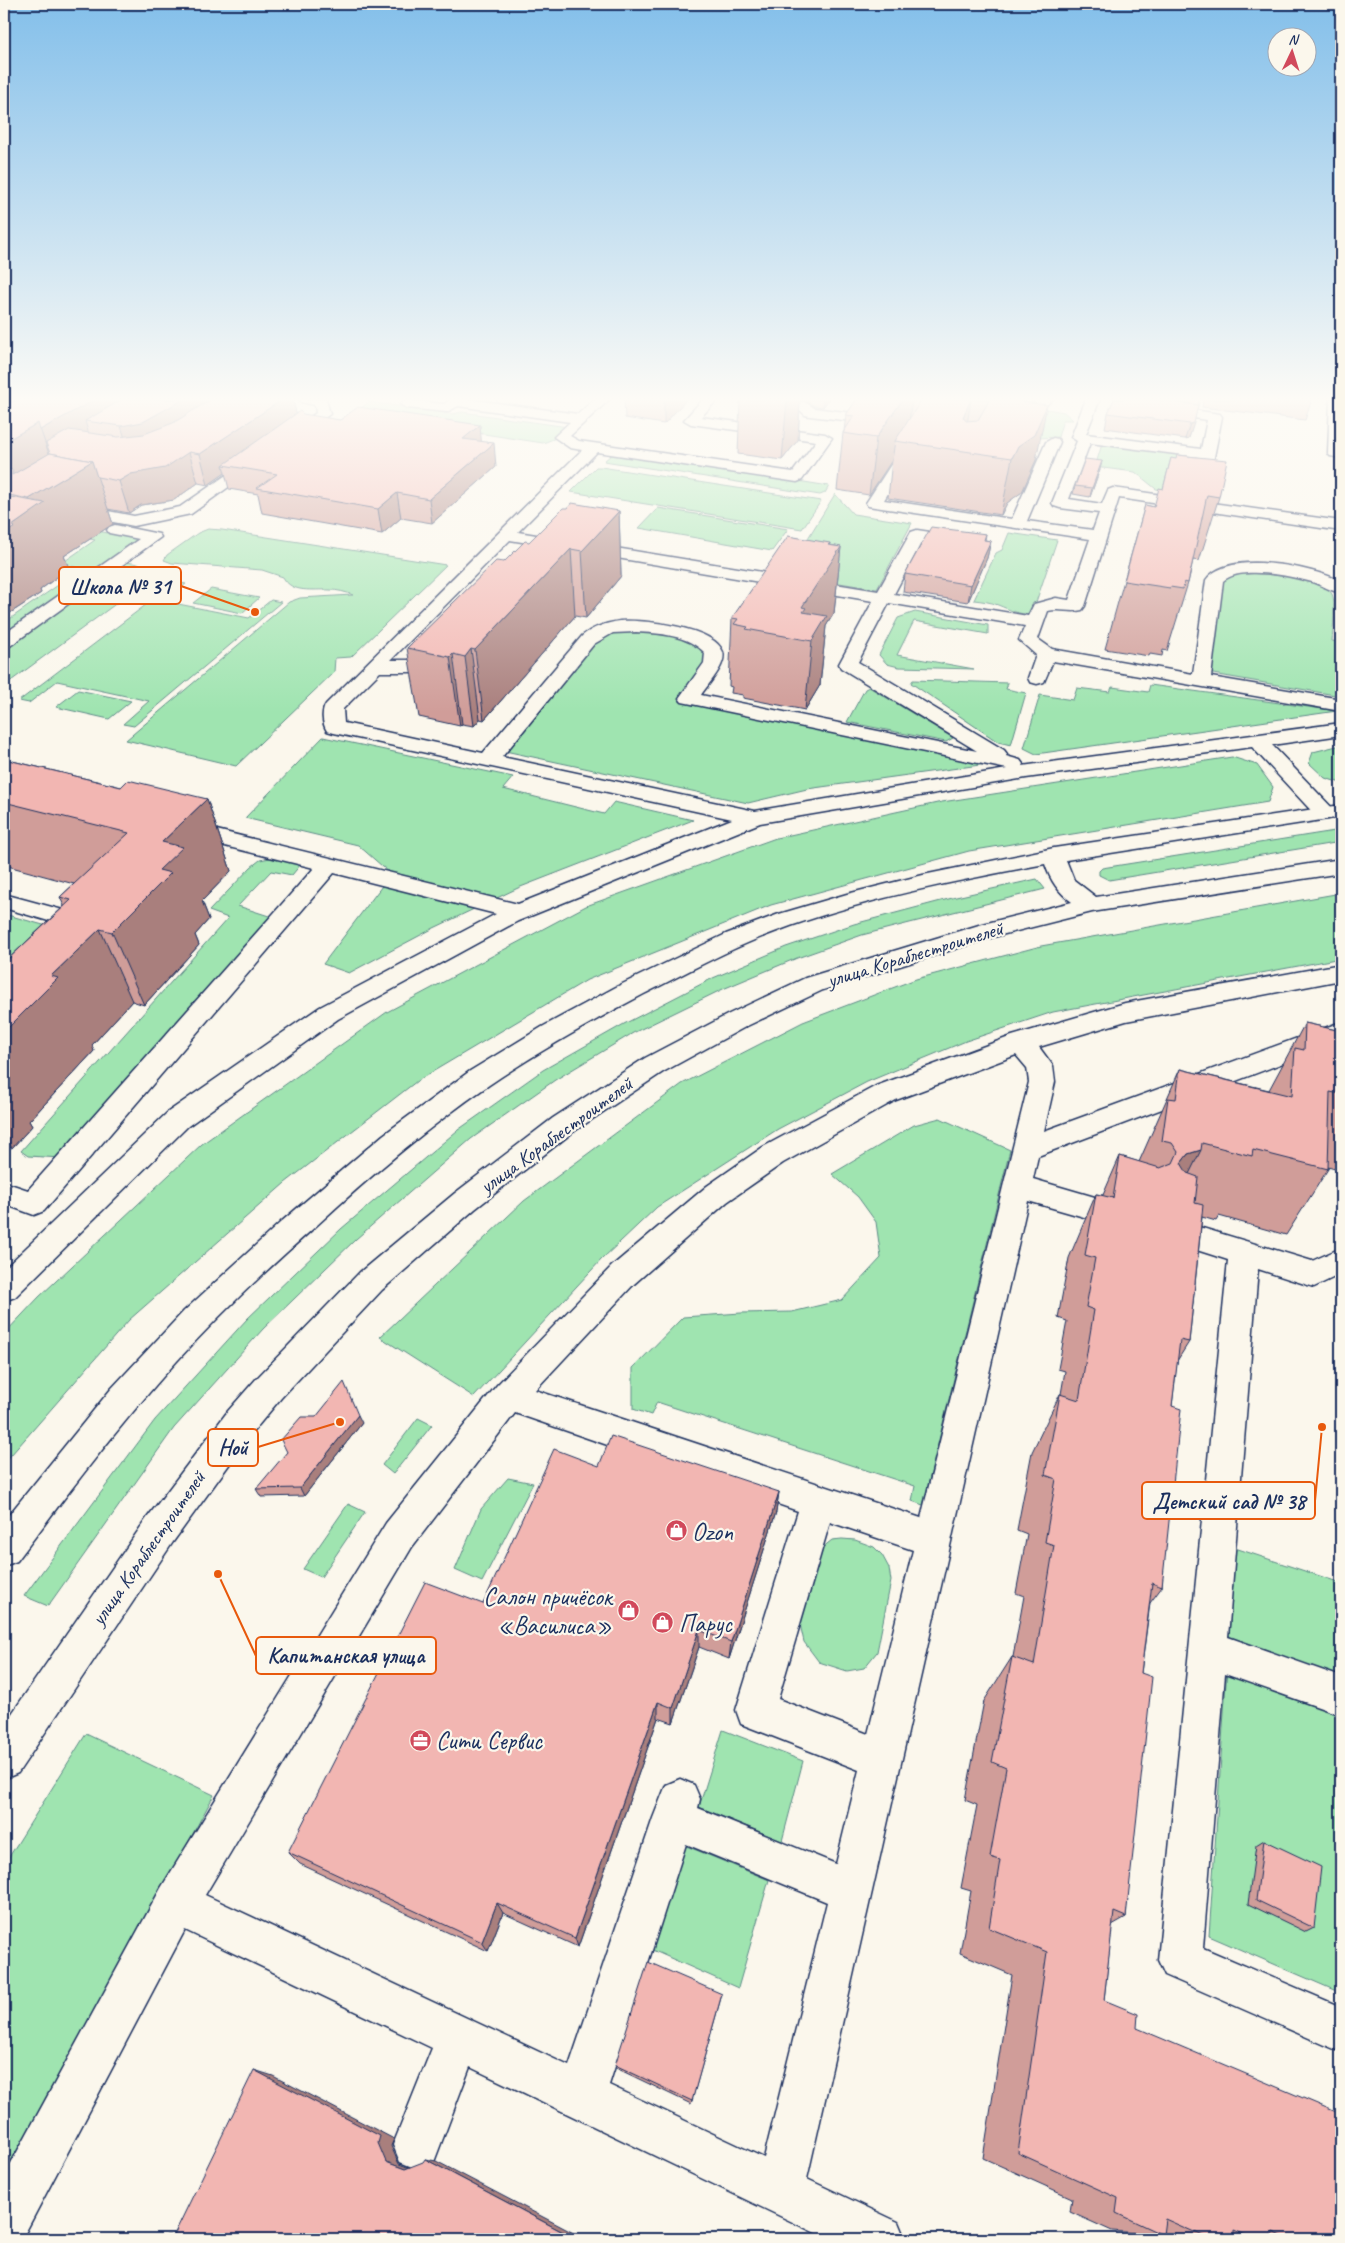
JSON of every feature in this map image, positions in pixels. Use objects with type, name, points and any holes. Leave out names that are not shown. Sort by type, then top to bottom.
[{"type":"street","points":[[45,504],[134,521],[185,511],[195,504]]},
{"type":"street","points":[[537,504],[333,708],[334,727],[755,817]]},
{"type":"street","points":[[886,504],[944,507],[1018,524],[1099,536]]},
{"type":"street","points":[[1018,524],[1027,504]]},
{"type":"street","points":[[1065,504],[1108,509]]},
{"type":"street","points":[[1110,504],[1076,606],[1056,603],[1040,608],[1028,640],[1046,654],[1341,705]]},
{"type":"street","points":[[1188,504],[1341,526]]},
{"type":"street","points":[[1263,504],[1264,514]]},
{"type":"street","points":[[4,510],[153,537],[4,642]]},
{"type":"street","points":[[101,528],[116,517]]},
{"type":"street","points":[[506,535],[1035,622]]},
{"type":"street","points":[[981,545],[917,535],[848,664],[1020,768]]},
{"type":"street","points":[[536,557],[550,542]]},
{"type":"street","points":[[1201,681],[1216,580],[1222,572],[1239,568],[1260,569],[1318,578],[1341,588]]},
{"type":"street","points":[[488,760],[588,640],[607,629],[634,626],[686,635],[704,641],[711,646],[714,652],[713,663],[689,698],[1020,768]]},
{"type":"street","points":[[375,666],[430,666],[454,641]]},
{"type":"street","points":[[1037,678],[1046,654]]},
{"type":"street","points":[[4,1288],[178,1120],[329,1013],[520,912],[755,817],[1020,768],[1257,741],[1341,729]]},
{"type":"street","points":[[1257,741],[1334,812]]},
{"type":"street","points":[[4,1549],[78,1453],[166,1351],[248,1270],[330,1195],[459,1092],[603,1004],[722,945],[783,920],[856,899],[952,874],[1054,855],[1334,812]]},
{"type":"street","points":[[163,824],[520,912]]},
{"type":"street","points":[[1054,855],[1057,874],[1072,892],[1092,905]]},
{"type":"street","points":[[4,1193],[34,1203],[329,865]]},
{"type":"street","name":"улица Кораблестроителей","points":[[4,1759],[160,1530],[240,1422],[269,1388],[371,1281],[472,1195],[580,1114],[654,1065],[738,1020],[814,984],[988,931],[1092,905],[1341,866]]},
{"type":"street","points":[[4,901],[77,920],[51,945]]},
{"type":"street","points":[[4,2224],[176,1903],[399,1535],[509,1395],[623,1275],[716,1194],[773,1155],[886,1093],[1021,1043],[1125,1012],[1341,972]]},
{"type":"street","points":[[1026,1149],[1341,1031]]},
{"type":"street","points":[[780,2191],[1042,1082],[1040,1066],[1021,1043]]},
{"type":"street","points":[[1017,1186],[1130,1219]]},
{"type":"street","points":[[1166,1229],[1244,1255],[1314,1274],[1341,1260]]},
{"type":"street","points":[[1244,1255],[1180,1960],[1341,2030]]},
{"type":"street","points":[[509,1395],[556,1413],[934,1540]]},
{"type":"street","points":[[819,1501],[755,1710],[882,1759]]},
{"type":"street","points":[[1208,1650],[1341,1696]]},
{"type":"street","points":[[582,2097],[676,1808],[851,1891]]},
{"type":"street","points":[[176,1903],[881,2239]]},
{"type":"street","points":[[416,2145],[458,2039]]},
{"type":"green space","points":[[644,504],[819,504],[802,529]]},
{"type":"green space","points":[[829,504],[844,504],[853,514],[912,523],[877,589],[821,580],[802,548]]},
{"type":"green space","points":[[658,508],[788,529],[772,551],[639,528]]},
{"type":"green space","points":[[81,528],[140,539],[112,559],[163,569],[4,686],[4,623],[81,569],[62,563],[95,540],[71,535]]},
{"type":"green space","points":[[208,529],[446,565],[351,657],[335,658],[334,672],[236,766],[126,740],[289,602],[300,598],[353,595],[336,590],[303,590],[292,586],[283,577],[262,570],[172,563],[164,560],[167,555],[198,533]]},
{"type":"green space","points":[[1009,533],[1057,540],[1032,614],[1019,613],[992,603],[974,600],[996,553],[1002,550]]},
{"type":"green space","points":[[1231,573],[1285,576],[1301,579],[1315,583],[1332,594],[1334,610],[1332,641],[1341,642],[1341,696],[1213,674],[1208,669],[1221,581]]},
{"type":"green space","points":[[176,582],[186,584],[163,601],[249,618],[271,600],[281,602],[134,726],[123,724],[149,701],[57,681],[29,703],[19,701]]},
{"type":"green space","points":[[211,589],[259,598],[242,613],[193,603]]},
{"type":"green space","points":[[915,612],[988,625],[988,634],[914,621],[897,655],[974,669],[899,667],[887,664],[879,655],[898,618]]},
{"type":"green space","points":[[642,631],[683,638],[707,652],[705,662],[679,701],[987,764],[807,789],[748,803],[505,751],[595,641],[606,633]]},
{"type":"green space","points":[[913,680],[1008,683],[1006,689],[1026,693],[1011,745],[998,742],[911,683]]},
{"type":"green space","points":[[1150,685],[1337,711],[1036,754],[1024,748],[1040,695],[1073,700],[1077,688],[1110,692],[1112,687],[1148,692]]},
{"type":"green space","points":[[869,687],[953,738],[946,742],[847,722],[865,689]]},
{"type":"green space","points":[[78,690],[131,701],[109,719],[56,707]]},
{"type":"green space","points":[[323,737],[513,777],[503,789],[604,814],[614,802],[693,820],[518,888],[434,928],[349,973],[323,964],[391,874],[358,845],[245,818]]},
{"type":"green space","points":[[1341,745],[1341,783],[1325,778],[1309,763],[1313,752]]},
{"type":"green space","points":[[1232,757],[1257,765],[1273,787],[1268,802],[969,851],[771,905],[587,980],[417,1081],[285,1183],[129,1320],[4,1463],[4,1334],[39,1297],[202,1144],[387,1012],[586,906],[776,838],[942,802]]},
{"type":"green space","points":[[1341,830],[1341,842],[1109,880],[1099,875],[1099,871],[1102,868]]},
{"type":"green space","points":[[275,857],[301,864],[292,875],[271,871],[238,906],[272,917],[61,1158],[28,1156],[21,1151],[228,918],[209,911],[251,867],[260,860]]},
{"type":"green space","points":[[1037,879],[1045,889],[862,935],[797,958],[723,989],[633,1033],[555,1080],[471,1139],[356,1239],[263,1329],[174,1428],[48,1606],[24,1596],[155,1420],[247,1319],[341,1229],[458,1130],[543,1070],[624,1024],[713,978],[786,947],[854,924],[956,897]]},
{"type":"green space","points":[[1341,893],[1341,958],[1053,1012],[966,1041],[867,1082],[778,1129],[657,1207],[602,1259],[474,1397],[380,1337],[524,1201],[682,1084],[803,1022],[916,979],[1041,946]]},
{"type":"green space","points":[[4,914],[61,930],[4,969]]},
{"type":"green space","points":[[940,1118],[1010,1150],[923,1505],[912,1501],[915,1486],[657,1402],[651,1415],[633,1409],[633,1368],[683,1317],[792,1312],[842,1300],[881,1258],[876,1222],[858,1197],[832,1174],[914,1125]]},
{"type":"green space","points":[[418,1418],[432,1425],[393,1474],[382,1465]]},
{"type":"green space","points":[[508,1478],[533,1483],[482,1582],[455,1570],[481,1509]]},
{"type":"green space","points":[[348,1504],[365,1512],[321,1577],[303,1569]]},
{"type":"green space","points":[[832,1540],[855,1540],[874,1547],[882,1555],[889,1568],[891,1581],[877,1652],[864,1668],[847,1671],[819,1662],[804,1642],[798,1615],[822,1548]]},
{"type":"green space","points":[[1235,1548],[1341,1583],[1341,1993],[1209,1936]]},
{"type":"green space","points":[[723,1730],[803,1761],[782,1841],[699,1807]]},
{"type":"green space","points":[[86,1734],[214,1795],[4,2181],[4,1865]]},
{"type":"green space","points":[[684,1845],[769,1880],[738,1988],[650,1949]]},
{"type":"building","points":[[4,504],[44,504],[12,526],[15,527],[4,534]]},
{"type":"building","points":[[347,504],[384,504],[378,509]]},
{"type":"building","points":[[571,504],[576,504],[619,511],[582,551],[571,549],[475,650],[471,649],[465,657],[453,654],[450,657],[407,648],[496,561],[504,562],[525,541],[529,542],[563,508],[568,508]]},
{"type":"building","points":[[1155,504],[1205,504],[1188,583],[1184,582],[1183,589],[1124,581],[1145,505],[1154,507]]},
{"type":"building","points":[[931,527],[986,534],[984,540],[991,541],[971,585],[905,574]]},
{"type":"building","points":[[788,536],[830,543],[828,545],[841,547],[802,607],[806,608],[803,612],[827,616],[812,641],[746,629],[748,627],[734,624],[738,619],[732,618]]},
{"type":"building","points":[[4,759],[121,787],[128,780],[207,799],[162,842],[183,847],[159,870],[171,873],[112,932],[100,929],[51,976],[58,978],[4,1032],[4,963],[71,900],[60,897],[129,833],[4,802]]},
{"type":"building","points":[[1305,1023],[1341,1031],[1341,1094],[1330,1092],[1328,1169],[1253,1150],[1252,1156],[1202,1143],[1201,1150],[1188,1154],[1181,1163],[1187,1173],[1198,1177],[1195,1203],[1203,1205],[1189,1342],[1180,1340],[1172,1406],[1181,1409],[1162,1587],[1152,1583],[1141,1673],[1152,1677],[1126,1917],[1114,1912],[1104,2000],[1138,2014],[1137,2028],[1341,2114],[1341,2239],[1289,2239],[1273,2232],[1272,2239],[1255,2239],[1234,2230],[1234,2239],[1210,2239],[1165,2219],[1163,2235],[1116,2213],[1118,2198],[1018,2153],[1047,1952],[989,1928],[1000,1860],[990,1857],[1006,1768],[992,1762],[1012,1657],[1034,1665],[1054,1545],[1045,1542],[1056,1479],[1045,1475],[1060,1394],[1079,1400],[1094,1310],[1086,1307],[1095,1258],[1085,1255],[1096,1194],[1113,1198],[1120,1156],[1160,1168],[1173,1163],[1178,1152],[1172,1143],[1162,1141],[1168,1098],[1176,1099],[1180,1069],[1292,1096],[1295,1048],[1304,1050]]},
{"type":"building","points":[[344,1382],[358,1415],[300,1488],[256,1489],[287,1452],[281,1440],[301,1417],[316,1417]]},
{"type":"building","points":[[611,1436],[779,1492],[731,1642],[699,1630],[673,1708],[658,1702],[575,1938],[497,1903],[482,1942],[288,1852],[425,1582],[483,1604],[554,1449],[599,1466]]},
{"type":"building","points":[[1264,1840],[1321,1867],[1314,1928],[1256,1900]]},
{"type":"building","points":[[648,1962],[722,1994],[692,2101],[615,2065]]},
{"type":"building","points":[[254,2070],[380,2136],[378,2143],[386,2162],[405,2169],[423,2162],[425,2159],[576,2239],[172,2239]]},
{"type":"place","name":"Школа № 31","points":[[255,612]]},
{"type":"place","name":"Ной","points":[[340,1422]]},
{"type":"place","name":"Детский сад № 38","points":[[1322,1427]]},
{"type":"place","name":"Ozon","points":[[676,1531]]},
{"type":"place","name":"Капитанская улица","points":[[218,1574]]},
{"type":"place","name":"Салон причёсок «Василиса»","points":[[628,1610]]},
{"type":"place","name":"Парус","points":[[663,1623]]},
{"type":"place","name":"Сити Сервис","points":[[420,1740]]}]
